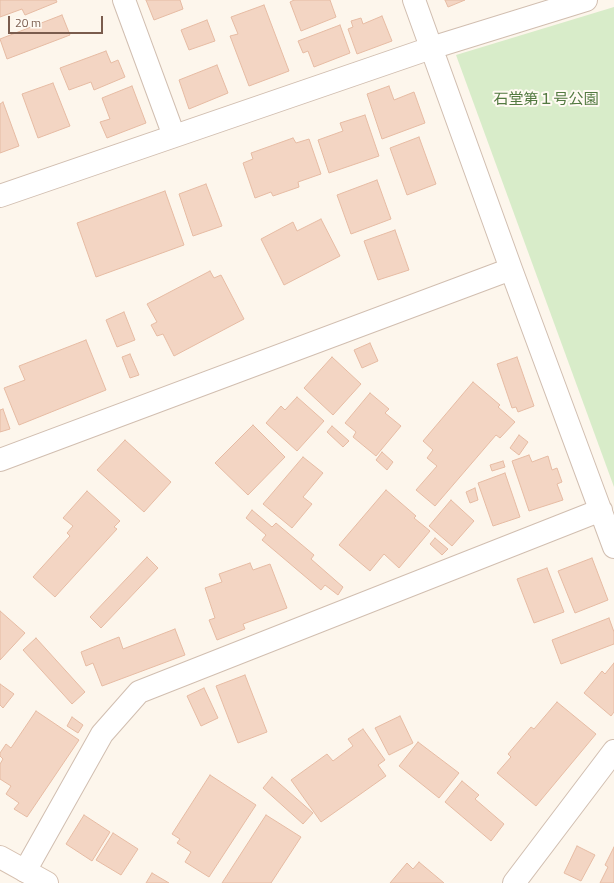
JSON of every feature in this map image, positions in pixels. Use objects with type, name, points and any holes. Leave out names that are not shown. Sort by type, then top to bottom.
[{"type":"street","points":[[124,0],[174,136]]},
{"type":"street","points":[[414,0],[511,269],[614,547]]},
{"type":"street","points":[[0,196],[431,48],[586,0]]},
{"type":"street","points":[[0,460],[511,269]]},
{"type":"street","points":[[25,870],[102,734],[139,692],[601,510]]},
{"type":"street","points":[[514,883],[614,751]]},
{"type":"street","points":[[0,857],[47,883]]},
{"type":"green space","name":"石堂第１号公園","points":[[614,7],[614,487],[456,55]]},
{"type":"building","points":[[0,0],[56,0],[57,2],[25,15],[22,9],[0,17]]},
{"type":"building","points":[[146,0],[180,0],[183,9],[154,20]]},
{"type":"building","points":[[294,0],[330,0],[336,17],[301,31],[290,2]]},
{"type":"building","points":[[445,0],[465,0],[448,7]]},
{"type":"building","points":[[264,5],[289,71],[249,86],[230,36],[238,34],[231,17]]},
{"type":"building","points":[[62,15],[70,35],[7,59],[0,39]]},
{"type":"building","points":[[382,16],[392,41],[357,54],[348,29],[353,27],[351,21],[361,18],[363,24]]},
{"type":"building","points":[[207,20],[215,41],[189,50],[181,30]]},
{"type":"building","points":[[340,25],[350,53],[314,67],[308,51],[303,53],[298,41]]},
{"type":"building","points":[[106,51],[111,63],[118,60],[125,77],[94,90],[91,82],[69,90],[60,68]]},
{"type":"building","points":[[217,65],[228,93],[189,109],[179,80]]},
{"type":"building","points":[[53,83],[70,126],[38,138],[22,94]]},
{"type":"building","points":[[132,86],[146,123],[107,138],[100,122],[110,119],[102,98]]},
{"type":"building","points":[[389,86],[394,100],[414,92],[425,123],[382,139],[367,94]]},
{"type":"building","points":[[3,102],[19,146],[0,153],[0,104]]},
{"type":"building","points":[[365,115],[379,156],[329,173],[318,140],[343,131],[340,123]]},
{"type":"building","points":[[419,137],[436,184],[407,195],[390,148]]},
{"type":"building","points":[[293,138],[296,143],[309,139],[321,174],[298,182],[299,187],[273,196],[271,192],[255,198],[243,163],[253,159],[251,153]]},
{"type":"building","points":[[377,180],[391,219],[351,234],[337,195]]},
{"type":"building","points":[[206,184],[222,226],[193,236],[179,194]]},
{"type":"building","points":[[165,191],[184,245],[96,277],[77,223]]},
{"type":"building","points":[[321,219],[340,256],[284,285],[261,239],[293,222],[297,231]]},
{"type":"building","points":[[395,230],[409,270],[378,280],[364,241]]},
{"type":"building","points":[[210,271],[214,278],[221,275],[244,319],[174,356],[163,334],[157,336],[151,325],[157,322],[147,304]]},
{"type":"building","points":[[124,312],[135,340],[117,347],[106,320]]},
{"type":"building","points":[[86,340],[106,390],[19,425],[4,388],[25,380],[19,366]]},
{"type":"building","points":[[370,343],[378,361],[362,368],[354,350]]},
{"type":"building","points":[[130,354],[139,375],[130,378],[122,357]]},
{"type":"building","points":[[332,357],[361,384],[333,415],[304,388]]},
{"type":"building","points":[[517,357],[534,406],[518,412],[516,407],[512,408],[497,364]]},
{"type":"building","points":[[473,382],[500,405],[498,407],[515,422],[500,438],[496,435],[435,506],[416,490],[437,466],[427,458],[433,450],[423,441]]},
{"type":"building","points":[[370,393],[389,409],[385,413],[401,426],[376,456],[353,437],[356,432],[345,423]]},
{"type":"building","points":[[297,397],[324,421],[297,451],[266,423],[281,406],[285,410]]},
{"type":"building","points":[[3,409],[10,429],[0,432],[0,410]]},
{"type":"building","points":[[253,425],[285,457],[248,495],[215,463]]},
{"type":"building","points":[[332,426],[349,441],[343,447],[327,432]]},
{"type":"building","points":[[519,435],[528,442],[519,455],[510,448]]},
{"type":"building","points":[[125,440],[171,482],[144,512],[97,470]]},
{"type":"building","points":[[382,452],[393,462],[387,470],[376,460]]},
{"type":"building","points":[[529,455],[532,462],[548,456],[552,470],[557,468],[562,482],[557,484],[563,500],[529,511],[512,461]]},
{"type":"building","points":[[303,457],[323,473],[303,497],[312,504],[292,528],[263,504]]},
{"type":"building","points":[[503,461],[505,467],[492,471],[490,465]]},
{"type":"building","points":[[505,473],[520,517],[493,526],[478,483]]},
{"type":"building","points":[[475,488],[478,500],[470,503],[466,492]]},
{"type":"building","points":[[386,490],[416,516],[414,518],[430,531],[399,568],[384,554],[370,571],[339,545]]},
{"type":"building","points":[[87,491],[120,521],[114,527],[117,529],[55,597],[33,577],[70,536],[67,533],[73,526],[63,518]]},
{"type":"building","points":[[451,500],[474,521],[452,546],[429,526]]},
{"type":"building","points":[[252,510],[272,527],[276,523],[314,555],[311,559],[343,587],[338,595],[325,585],[321,590],[262,540],[266,535],[246,518]]},
{"type":"building","points":[[435,538],[448,549],[442,555],[430,544]]},
{"type":"building","points":[[147,557],[158,568],[101,628],[90,617]]},
{"type":"building","points":[[592,558],[608,600],[575,613],[558,571]]},
{"type":"building","points":[[250,563],[253,570],[270,564],[287,608],[243,624],[245,629],[217,640],[209,620],[215,618],[205,588],[222,582],[219,574]]},
{"type":"building","points":[[547,568],[564,612],[534,623],[517,579]]},
{"type":"building","points":[[0,611],[25,633],[0,660]]},
{"type":"building","points":[[609,618],[614,632],[614,644],[561,664],[552,640]]},
{"type":"building","points":[[175,629],[185,655],[102,686],[93,663],[86,666],[81,652],[119,637],[123,649]]},
{"type":"building","points":[[36,638],[85,692],[72,704],[23,650]]},
{"type":"building","points":[[614,663],[614,712],[611,716],[584,693],[602,671],[605,674]]},
{"type":"building","points":[[245,675],[267,732],[238,743],[216,686]]},
{"type":"building","points":[[0,684],[14,694],[3,708],[0,705]]},
{"type":"building","points":[[204,688],[218,718],[201,726],[187,696]]},
{"type":"building","points":[[557,702],[596,734],[536,806],[497,773],[511,757],[508,754],[531,727],[534,729]]},
{"type":"building","points":[[36,711],[79,740],[27,817],[14,809],[19,803],[6,794],[11,786],[0,779],[0,764],[3,759],[0,756],[0,753],[6,744],[11,748]]},
{"type":"building","points":[[400,716],[413,743],[389,755],[375,728]]},
{"type":"building","points":[[72,717],[83,725],[78,733],[67,726]]},
{"type":"building","points":[[363,729],[385,760],[378,765],[386,776],[321,822],[291,780],[327,754],[333,761],[353,746],[348,739]]},
{"type":"building","points":[[418,742],[459,773],[439,798],[399,766]]},
{"type":"building","points":[[210,775],[256,805],[209,877],[185,862],[191,852],[177,843],[180,839],[172,834]]},
{"type":"building","points":[[272,777],[313,813],[303,824],[263,788]]},
{"type":"building","points":[[462,781],[479,795],[475,799],[504,824],[491,841],[445,802]]},
{"type":"building","points":[[84,815],[110,832],[92,861],[66,844]]},
{"type":"building","points":[[266,815],[301,837],[271,883],[222,883]]},
{"type":"building","points":[[113,833],[138,849],[121,875],[96,860]]},
{"type":"building","points":[[577,846],[595,855],[581,881],[564,873]]},
{"type":"building","points":[[614,847],[614,883],[600,883],[608,867],[605,865]]},
{"type":"building","points":[[419,862],[444,883],[390,883],[407,863],[413,869]]},
{"type":"building","points":[[152,873],[169,883],[146,883]]}]
